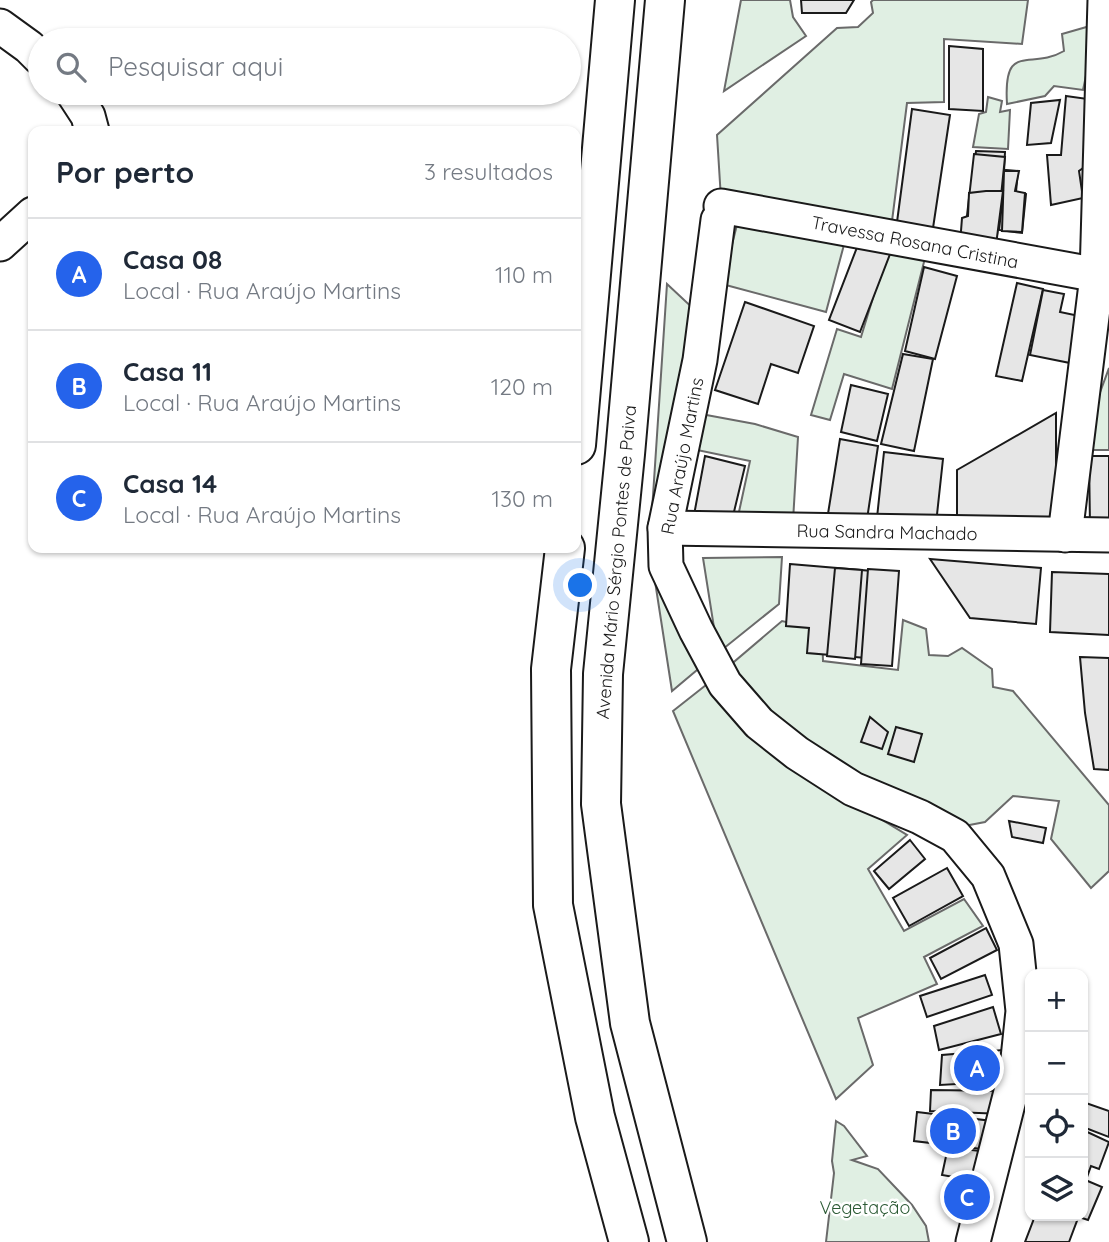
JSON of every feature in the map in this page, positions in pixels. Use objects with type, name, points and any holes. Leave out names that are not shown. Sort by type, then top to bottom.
[{"type":"main road","points":[[581,388],[615,0]]},
{"type":"main road","name":"Avenida Mário Sérgio Pontes de Paiva","points":[[665,0],[603,674],[601,804],[630,1023],[687,1242]]},
{"type":"main road","points":[[564,553],[551,669],[553,905],[595,1117],[629,1242]]},
{"type":"street","points":[[1065,535],[1103,276],[1106,2]]},
{"type":"street","points":[[0,26],[28,46]]},
{"type":"street","points":[[81,105],[91,126]]},
{"type":"street","name":"Travessa Rosana Cristina","points":[[719,213],[1103,276]]},
{"type":"street","name":"Rua Araújo Martins","points":[[719,213],[700,360],[665,528],[666,566],[725,684],[759,723],[797,753],[853,789],[920,817],[955,836],[988,876],[1016,944],[1023,1011],[1017,1068],[973,1242]]},
{"type":"street","points":[[0,244],[28,219]]},
{"type":"street","name":"Rua Sandra Machado","points":[[665,528],[1109,535]]},
{"type":"green space","points":[[741,0],[790,0],[793,17],[806,36],[724,91]]},
{"type":"green space","points":[[873,0],[1028,0],[1022,44],[944,39],[944,102],[907,103],[891,229],[721,199],[717,135],[837,28],[858,27],[873,13]]},
{"type":"green space","points":[[1097,24],[1083,90],[1054,86],[1045,96],[1007,104],[1009,72],[1014,64],[1064,51],[1062,34]]},
{"type":"green space","points":[[988,97],[1002,101],[1000,112],[1010,110],[1008,149],[973,147],[979,114],[986,112]]},
{"type":"green space","points":[[740,213],[845,241],[826,312],[722,284]]},
{"type":"green space","points":[[890,242],[926,254],[892,389],[844,374],[830,420],[811,415],[837,329],[861,337]]},
{"type":"green space","points":[[667,284],[697,312],[651,526]]},
{"type":"green space","points":[[1109,368],[1109,450],[1091,450],[1092,414]]},
{"type":"green space","points":[[701,414],[755,424],[798,437],[793,521],[737,521],[750,461],[697,450]]},
{"type":"green space","points":[[650,549],[703,665],[672,691]]},
{"type":"green space","points":[[782,557],[779,604],[718,653],[703,558]]},
{"type":"green space","points":[[903,620],[926,629],[929,655],[948,656],[962,648],[992,669],[993,687],[1013,691],[1109,805],[1109,871],[1091,888],[1051,839],[1059,801],[1013,796],[985,822],[954,828],[763,718],[728,667],[782,621],[822,630],[823,661],[898,670]]},
{"type":"green space","points":[[706,685],[808,775],[907,835],[868,869],[904,931],[964,899],[983,926],[924,957],[937,984],[858,1018],[873,1065],[836,1099],[673,711]]},
{"type":"green space","name":"Vegetação","points":[[836,1121],[844,1126],[867,1156],[852,1160],[878,1169],[912,1205],[926,1226],[929,1242],[826,1242],[834,1173],[832,1161]]},
{"type":"building","points":[[801,0],[854,0],[846,13],[802,13]]},
{"type":"building","points":[[949,46],[983,49],[983,111],[949,109]]},
{"type":"building","points":[[1066,96],[1095,100],[1090,163],[1079,171],[1083,198],[1051,205],[1047,155],[1061,155]]},
{"type":"building","points":[[1060,100],[1051,143],[1027,145],[1031,103]]},
{"type":"building","points":[[912,109],[950,115],[933,228],[897,222]]},
{"type":"building","points":[[976,151],[1005,152],[1003,191],[971,189]]},
{"type":"building","points":[[974,154],[1005,157],[996,245],[964,242]]},
{"type":"building","points":[[1006,170],[1018,171],[1016,192],[1026,194],[1022,233],[999,230]]},
{"type":"building","points":[[1004,171],[1019,171],[1015,191],[1025,193],[1022,232],[1002,231]]},
{"type":"building","points":[[1003,191],[996,245],[960,244],[962,218],[968,216],[969,193]]},
{"type":"building","points":[[861,237],[892,249],[860,332],[829,320]]},
{"type":"building","points":[[924,267],[957,276],[935,359],[905,351]]},
{"type":"building","points":[[1017,283],[1043,289],[1022,381],[996,376]]},
{"type":"building","points":[[1043,290],[1064,294],[1060,312],[1084,317],[1075,364],[1030,355]]},
{"type":"building","points":[[745,302],[814,326],[798,373],[771,364],[758,404],[715,390]]},
{"type":"building","points":[[903,354],[933,359],[914,451],[881,444]]},
{"type":"building","points":[[851,385],[888,394],[877,441],[841,432]]},
{"type":"building","points":[[1056,413],[1056,525],[957,524],[957,470]]},
{"type":"building","points":[[840,439],[878,446],[866,526],[827,520]]},
{"type":"building","points":[[884,452],[943,459],[935,533],[876,527]]},
{"type":"building","points":[[705,456],[745,466],[733,516],[694,515]]},
{"type":"building","points":[[1089,456],[1109,456],[1109,526],[1090,526]]},
{"type":"building","points":[[930,559],[1041,568],[1036,624],[970,618]]},
{"type":"building","points":[[790,564],[896,573],[890,660],[807,653],[809,628],[786,626]]},
{"type":"building","points":[[835,568],[862,570],[855,659],[827,656]]},
{"type":"building","points":[[868,569],[899,571],[892,666],[861,664]]},
{"type":"building","points":[[1052,572],[1109,574],[1109,635],[1050,632]]},
{"type":"building","points":[[1080,657],[1109,658],[1109,770],[1094,769]]},
{"type":"building","points":[[870,717],[888,732],[882,749],[861,742]]},
{"type":"building","points":[[896,727],[922,734],[914,762],[888,754]]},
{"type":"building","points":[[1009,821],[1046,828],[1043,843],[1012,837]]},
{"type":"building","points":[[910,840],[925,859],[889,889],[874,871]]},
{"type":"building","points":[[947,868],[963,896],[909,926],[893,898]]},
{"type":"building","points":[[986,928],[997,950],[941,979],[930,958]]},
{"type":"building","points":[[985,975],[992,995],[927,1017],[920,996]]},
{"type":"building","points":[[993,1007],[1001,1034],[939,1050],[934,1026]]},
{"type":"building","points":[[1015,1049],[1010,1081],[940,1085],[942,1055]]},
{"type":"building","points":[[931,1090],[1008,1091],[1003,1114],[930,1111]]},
{"type":"building","points":[[1088,1104],[1109,1111],[1109,1137],[1088,1129]]},
{"type":"building","points":[[917,1112],[992,1121],[990,1150],[914,1141]]},
{"type":"building","points":[[1088,1132],[1109,1142],[1099,1169],[1091,1166],[1088,1174]]},
{"type":"building","points":[[948,1147],[988,1152],[983,1182],[942,1175]]},
{"type":"building","points":[[1088,1181],[1102,1187],[1088,1220]]},
{"type":"building","points":[[966,1184],[980,1189],[970,1213],[953,1205]]},
{"type":"building","points":[[1033,1221],[1077,1221],[1069,1242],[1025,1242]]},
{"type":"place","name":"Casa 08","points":[[977,1068]]},
{"type":"place","name":"Casa 11","points":[[953,1131]]},
{"type":"place","name":"Casa 14","points":[[967,1197]]}]
